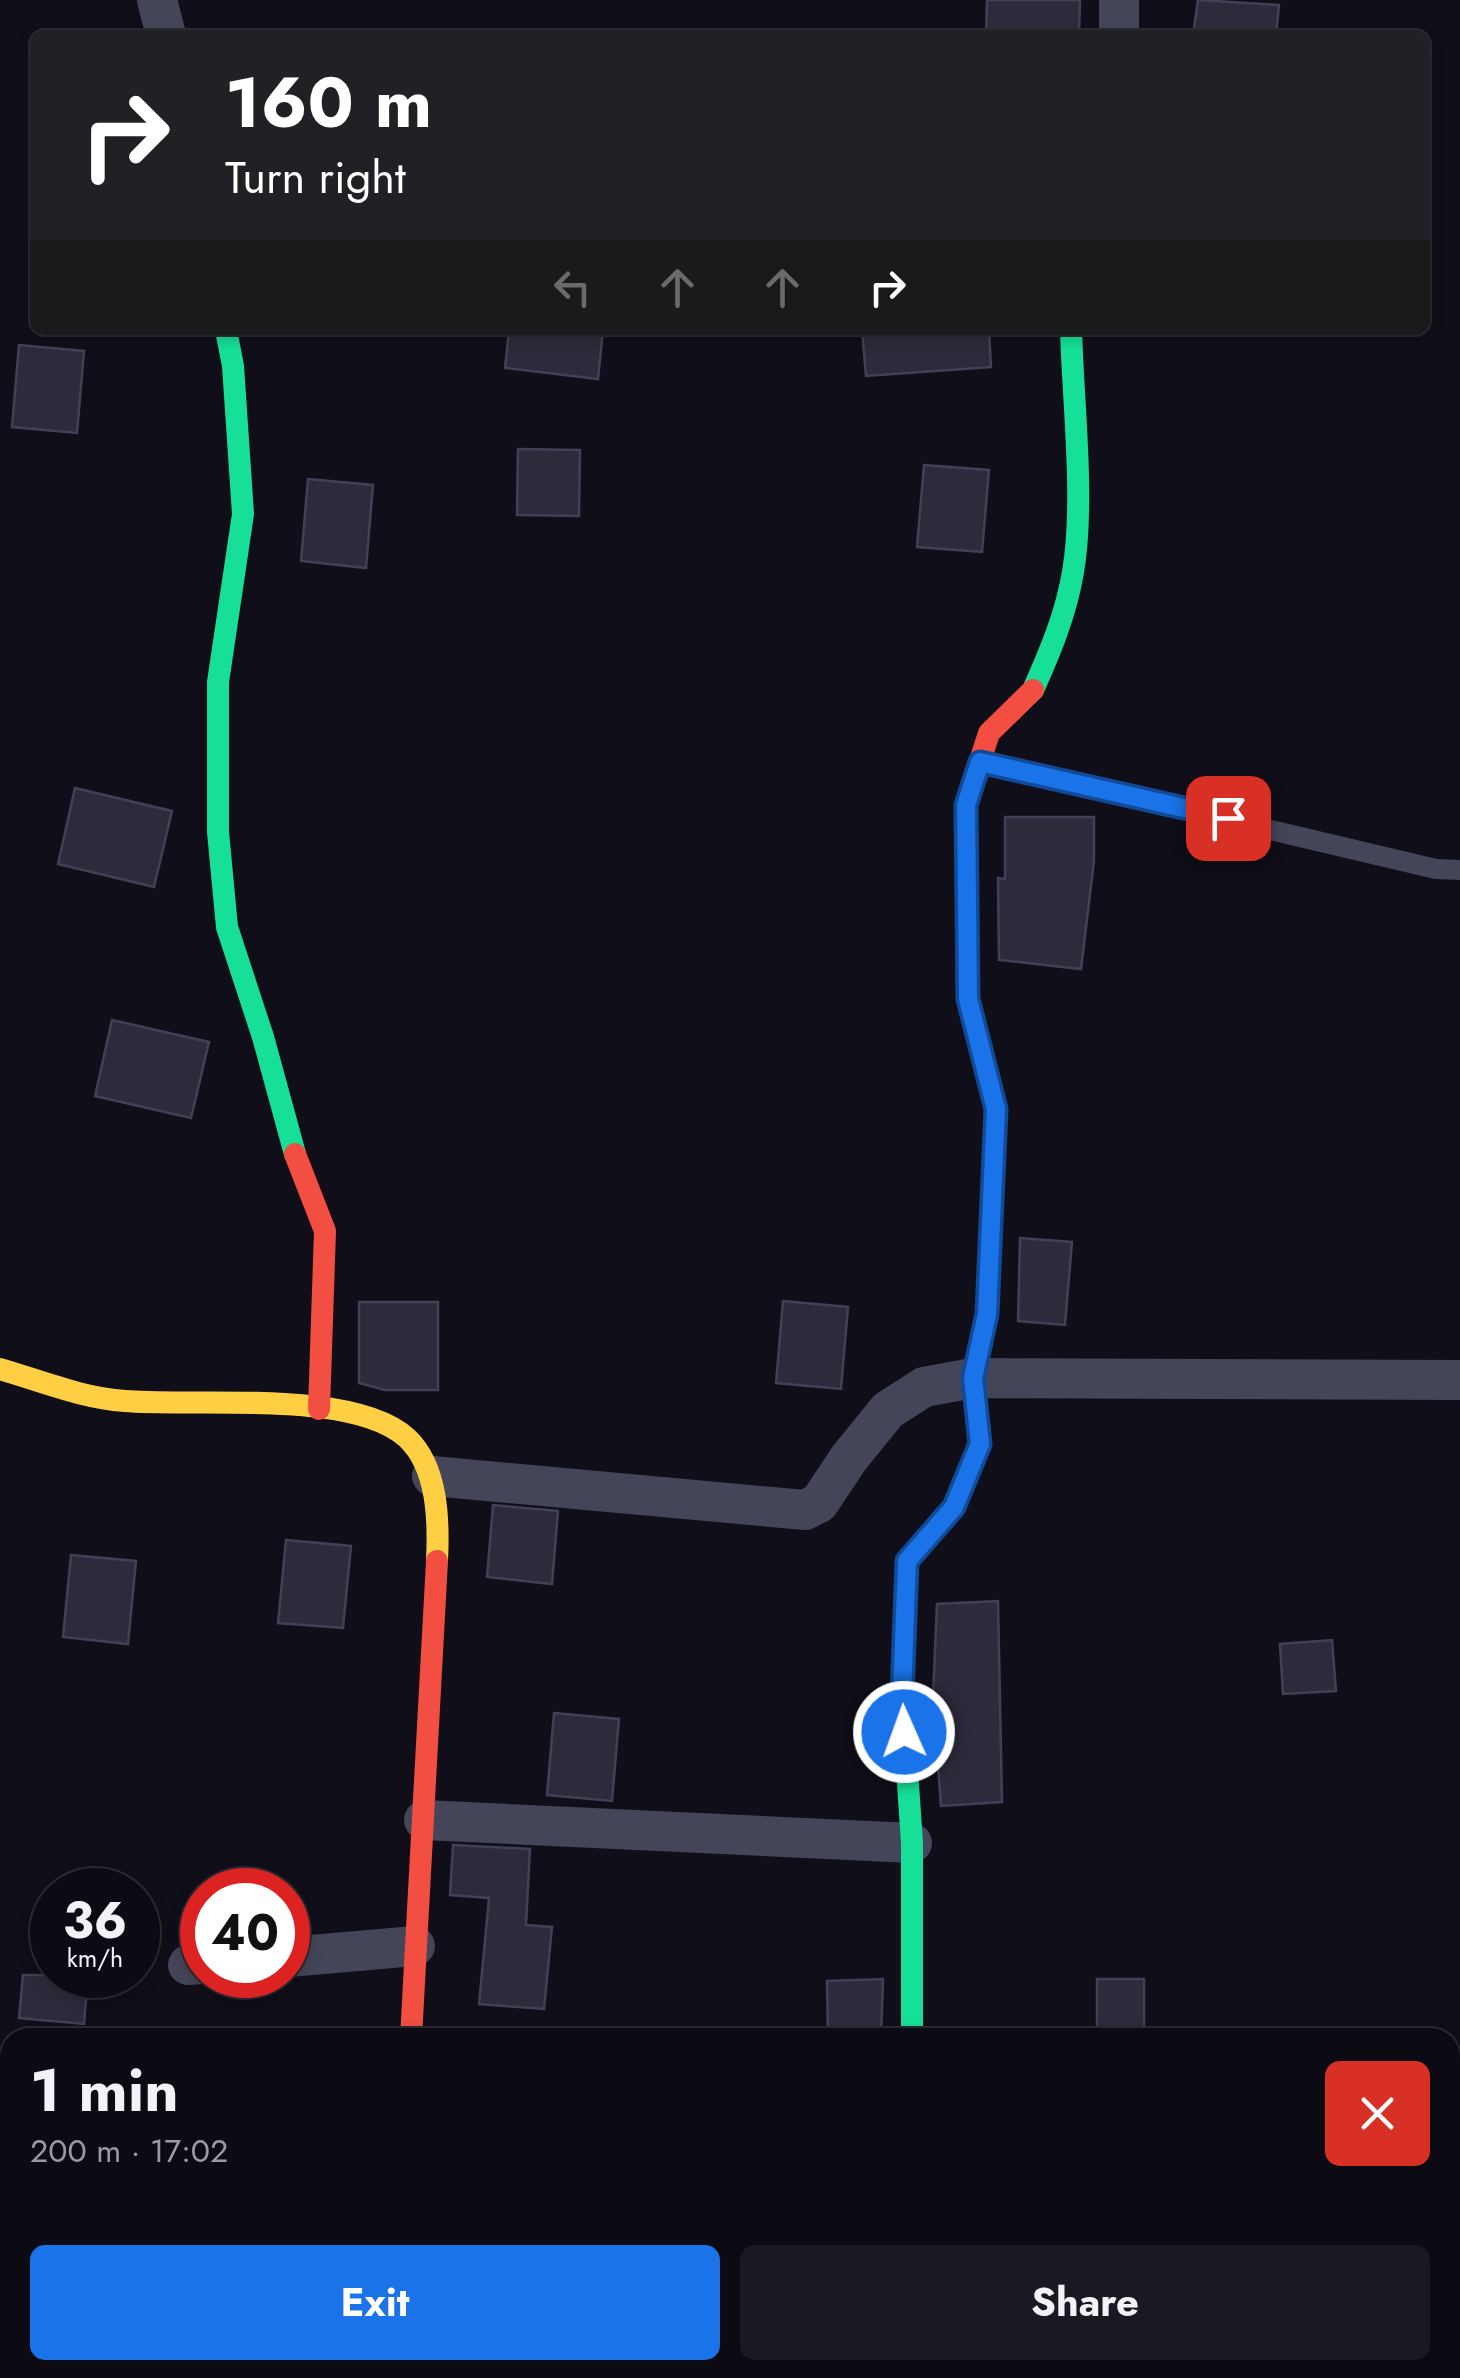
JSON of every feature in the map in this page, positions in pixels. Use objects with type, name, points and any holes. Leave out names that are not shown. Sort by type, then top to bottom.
[{"type":"street","points":[[158,0],[165,30]]},
{"type":"street","points":[[1119,0],[1119,30]]},
{"type":"street","points":[[227,335],[233,366],[243,514],[218,682],[218,832],[228,927],[292,1147],[324,1231],[319,1409]]},
{"type":"street","points":[[913,2028],[912,1843],[902,1696],[907,1561],[954,1507],[980,1444],[973,1378],[987,1314],[996,1109],[968,999],[966,805],[990,733],[1033,690],[1057,636],[1073,573],[1077,536],[1071,335]]},
{"type":"street","points":[[0,1370],[116,1401],[319,1409],[370,1416],[406,1437],[432,1476],[438,1536],[411,2028]]},
{"type":"street","points":[[432,1476],[805,1510],[819,1503],[888,1410],[924,1386],[973,1378],[1460,1380]]},
{"type":"street","points":[[424,1820],[912,1843]]},
{"type":"street","points":[[310,1955],[414,1946]]},
{"type":"lane","points":[[980,762],[1436,869],[1460,870]]},
{"type":"building","points":[[987,0],[1080,0],[1079,30],[986,30]]},
{"type":"building","points":[[1198,0],[1279,5],[1276,30],[1194,30]]},
{"type":"building","points":[[508,335],[602,335],[598,379],[505,368]]},
{"type":"building","points":[[862,335],[989,335],[991,367],[866,376]]},
{"type":"building","points":[[19,345],[84,351],[77,433],[12,427]]},
{"type":"building","points":[[518,449],[580,450],[579,516],[517,515]]},
{"type":"building","points":[[924,465],[989,470],[982,552],[917,547]]},
{"type":"building","points":[[308,479],[373,485],[366,568],[301,561]]},
{"type":"building","points":[[75,788],[172,811],[154,887],[58,864]]},
{"type":"building","points":[[1005,817],[1094,817],[1094,861],[1081,969],[999,960],[998,878],[1005,879]]},
{"type":"building","points":[[112,1020],[209,1042],[191,1118],[95,1096]]},
{"type":"building","points":[[1020,1238],[1072,1242],[1065,1325],[1018,1321]]},
{"type":"building","points":[[783,1301],[848,1307],[841,1389],[776,1383]]},
{"type":"building","points":[[359,1302],[438,1302],[438,1390],[385,1390],[359,1383]]},
{"type":"building","points":[[493,1505],[558,1511],[552,1584],[487,1577]]},
{"type":"building","points":[[286,1540],[351,1546],[343,1628],[278,1623]]},
{"type":"building","points":[[71,1555],[136,1561],[128,1644],[63,1637]]},
{"type":"building","points":[[998,1601],[1002,1802],[941,1806],[933,1696],[937,1604]]},
{"type":"building","points":[[1332,1640],[1336,1691],[1283,1694],[1280,1644]]},
{"type":"building","points":[[554,1713],[619,1719],[612,1801],[547,1795]]},
{"type":"building","points":[[453,1845],[530,1849],[526,1925],[552,1927],[544,2009],[479,2004],[489,1898],[450,1895]]},
{"type":"building","points":[[23,1975],[30,1975],[30,1998],[86,1998],[84,2024],[19,2018]]},
{"type":"building","points":[[883,1979],[881,2028],[828,2028],[827,1981]]},
{"type":"building","points":[[1097,1979],[1144,1979],[1144,2028],[1097,2028]]},
{"type":"traffic: fast","points":[[227,335],[233,366],[243,514],[218,682],[218,832],[227,927],[295,1154]]},
{"type":"traffic: fast","points":[[1033,690],[1062,618],[1076,544],[1078,484],[1071,335]]},
{"type":"traffic: fast","points":[[912,2028],[912,1843],[902,1696],[907,1561],[954,1507],[980,1444],[973,1378],[987,1314],[995,1122]]},
{"type":"traffic: slow","points":[[0,1369],[109,1399],[313,1406],[351,1412],[383,1423],[407,1438],[431,1479],[437,1512],[437,1561]]},
{"type":"traffic: jam","points":[[995,1122],[996,1109],[968,999],[966,805],[989,733],[1033,690]]},
{"type":"traffic: jam","points":[[295,1154],[325,1231],[319,1409]]},
{"type":"traffic: jam","points":[[412,2028],[437,1561]]},
{"type":"route","points":[[904,1732],[907,1561],[954,1507],[980,1444],[973,1378],[987,1314],[996,1109],[968,999],[966,805],[980,762],[1228,818]]}]
